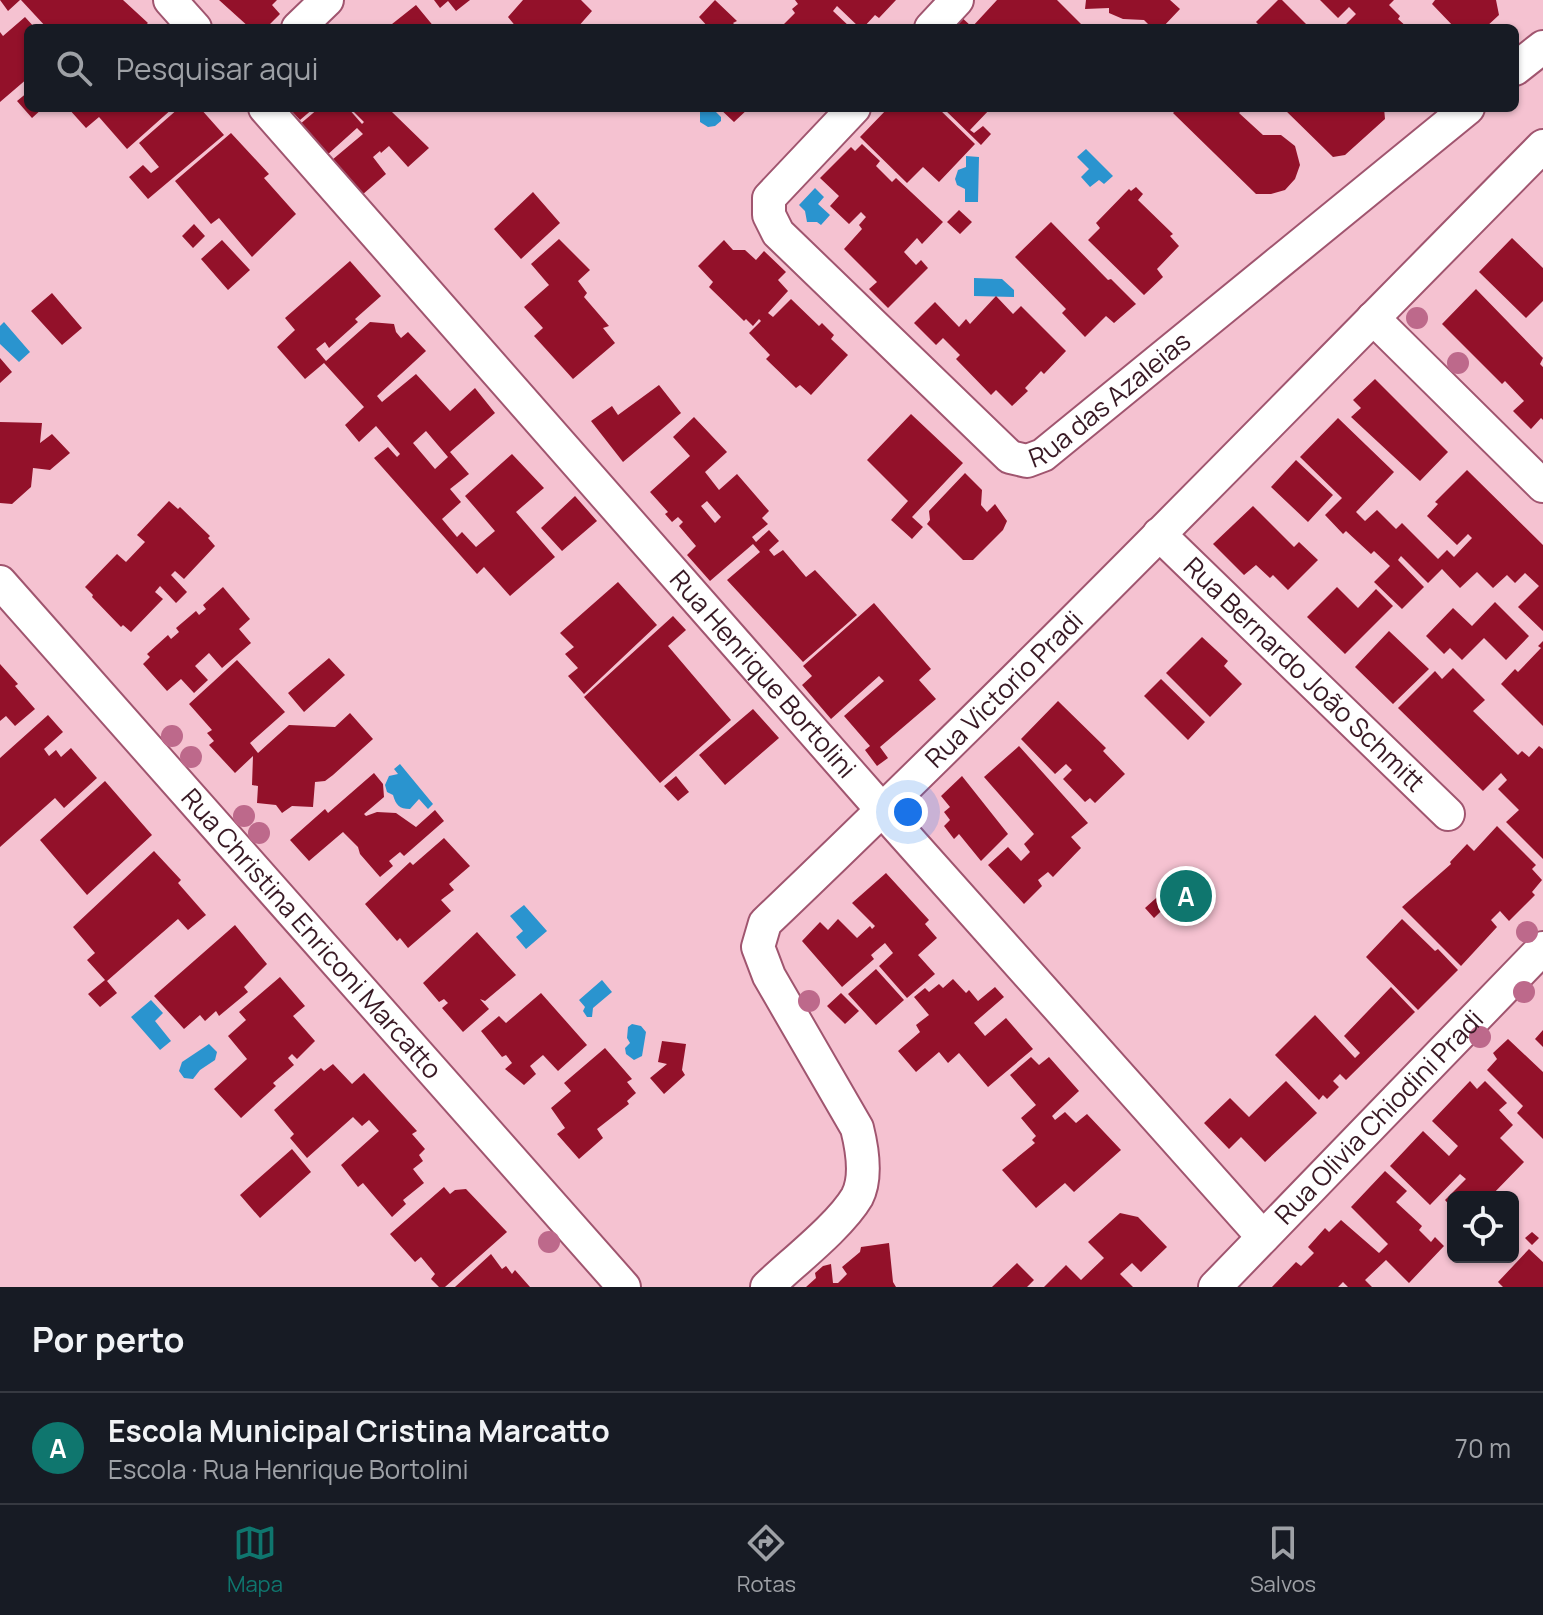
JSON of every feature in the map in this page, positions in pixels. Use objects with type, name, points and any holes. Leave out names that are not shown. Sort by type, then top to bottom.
[{"type":"street","points":[[170,0],[191,24]]},
{"type":"street","points":[[302,24],[327,0]]},
{"type":"street","points":[[935,24],[957,0]]},
{"type":"street","points":[[1519,66],[1543,47]]},
{"type":"street","name":"Rua Henrique Bortolini","points":[[269,112],[883,811],[1263,1237]]},
{"type":"street","name":"Rua das Azaleias","points":[[850,112],[769,198],[769,215],[778,233],[1010,457],[1027,461],[1043,455],[1463,112]]},
{"type":"street","name":"Rua Victorio Pradi","points":[[767,1287],[833,1225],[858,1195],[863,1155],[857,1128],[769,976],[758,947],[765,923],[883,811],[1543,146]]},
{"type":"street","points":[[1373,318],[1543,486]]},
{"type":"street","name":"Rua Bernardo João Schmitt","points":[[1159,534],[1448,814]]},
{"type":"street","name":"Rua Christina Enriconi Marcatto","points":[[0,582],[624,1287]]},
{"type":"street","name":"Rua Olivia Chiodini Pradi","points":[[1215,1287],[1543,948]]},
{"type":"water","points":[[700,112],[716,112],[721,117],[715,126],[708,127],[700,122]]},
{"type":"water","points":[[1086,149],[1113,176],[1104,184],[1099,180],[1090,187],[1081,177],[1089,169],[1077,157]]},
{"type":"water","points":[[966,156],[979,157],[978,202],[965,202],[965,189],[957,185],[955,179],[958,170],[966,167]]},
{"type":"water","points":[[815,188],[824,197],[818,204],[830,215],[821,225],[807,222],[805,211],[799,205]]},
{"type":"water","points":[[974,278],[1002,279],[1014,290],[1014,297],[974,296]]},
{"type":"water","points":[[4,322],[30,352],[19,362],[0,344],[0,326]]},
{"type":"water","points":[[400,764],[433,804],[428,809],[419,799],[410,809],[401,807],[387,792],[385,785],[389,776],[398,774],[394,769]]},
{"type":"water","points":[[524,905],[547,931],[526,949],[516,937],[523,931],[510,916]]},
{"type":"water","points":[[602,980],[612,992],[593,1008],[592,1017],[587,1017],[583,1011],[585,1007],[579,1000]]},
{"type":"water","points":[[151,1000],[163,1013],[155,1021],[171,1041],[160,1050],[131,1017]]},
{"type":"water","points":[[632,1024],[641,1026],[646,1032],[642,1056],[634,1060],[626,1054],[625,1048],[630,1043],[628,1027]]},
{"type":"water","points":[[209,1044],[217,1052],[215,1060],[193,1079],[184,1078],[179,1071],[182,1062]]},
{"type":"building","points":[[0,0],[20,0],[8,11]]},
{"type":"building","points":[[21,0],[123,0],[148,23],[147,24],[43,24]]},
{"type":"building","points":[[219,0],[277,0],[272,5],[280,14],[270,24],[246,24]]},
{"type":"building","points":[[434,0],[470,0],[456,11],[448,1],[440,8]]},
{"type":"building","points":[[523,0],[581,0],[592,11],[581,24],[514,24],[508,17]]},
{"type":"building","points":[[715,0],[737,21],[734,24],[705,24],[699,17]]},
{"type":"building","points":[[795,0],[896,0],[879,18],[875,15],[867,24],[856,24],[837,6],[833,11],[847,24],[784,24],[795,13],[792,9],[798,4]]},
{"type":"building","points":[[997,0],[1057,0],[1081,24],[975,24]]},
{"type":"building","points":[[1086,0],[1170,0],[1180,9],[1166,24],[1148,24],[1144,20],[1123,19],[1109,13],[1109,8],[1085,9]]},
{"type":"building","points":[[1278,0],[1282,0],[1306,24],[1258,24],[1256,22]]},
{"type":"building","points":[[1320,0],[1394,0],[1389,5],[1404,24],[1346,24],[1356,14],[1349,7],[1338,18]]},
{"type":"building","points":[[1435,0],[1496,0],[1499,15],[1489,24],[1451,24],[1432,4]]},
{"type":"building","points":[[416,5],[432,24],[392,24]]},
{"type":"building","points":[[958,14],[969,24],[948,24]]},
{"type":"building","points":[[25,17],[31,24],[24,24],[24,81],[0,102],[0,32],[3,36]]},
{"type":"building","points":[[24,95],[24,109],[17,101]]},
{"type":"building","points":[[72,112],[169,112],[127,149],[99,117],[86,128]]},
{"type":"building","points":[[174,112],[204,112],[224,135],[148,199],[129,177],[143,165],[151,173],[159,167],[139,143]]},
{"type":"building","points":[[293,112],[309,112],[300,120]]},
{"type":"building","points":[[314,112],[352,112],[362,124],[364,122],[354,112],[392,112],[429,148],[408,167],[389,146],[380,151],[373,157],[386,174],[362,195],[332,160],[363,134],[357,128],[326,156],[299,125]]},
{"type":"building","points":[[723,112],[745,112],[734,122]]},
{"type":"building","points":[[884,112],[942,112],[975,144],[939,182],[923,167],[907,183],[860,137]]},
{"type":"building","points":[[947,112],[987,112],[970,130],[974,133],[983,126],[991,134],[981,145]]},
{"type":"building","points":[[1240,112],[1263,135],[1281,135],[1295,146],[1300,165],[1295,179],[1285,190],[1256,194],[1173,113]]},
{"type":"building","points":[[1287,112],[1384,112],[1385,119],[1345,155],[1333,157]]},
{"type":"building","points":[[231,133],[269,174],[264,178],[296,214],[252,257],[219,218],[211,224],[175,181]]},
{"type":"building","points":[[862,144],[880,161],[876,166],[892,182],[896,178],[943,222],[922,244],[917,238],[904,252],[916,265],[921,260],[928,268],[888,308],[869,289],[877,282],[844,249],[862,229],[859,225],[866,217],[861,212],[849,224],[830,206],[839,196],[820,178],[851,147],[855,151]]},
{"type":"building","points":[[1136,187],[1143,194],[1138,200],[1173,234],[1170,236],[1179,246],[1157,269],[1163,277],[1144,295],[1088,240],[1100,228],[1096,223],[1129,189],[1131,191]]},
{"type":"building","points":[[533,192],[560,223],[521,259],[494,229]]},
{"type":"building","points":[[959,210],[972,222],[960,234],[947,222]]},
{"type":"building","points":[[1051,222],[1136,304],[1114,323],[1106,316],[1085,337],[1062,313],[1066,309],[1015,257]]},
{"type":"building","points":[[194,224],[205,236],[193,248],[182,236]]},
{"type":"building","points":[[1512,238],[1543,268],[1543,301],[1526,318],[1479,272]]},
{"type":"building","points":[[559,239],[590,270],[578,281],[587,293],[584,297],[609,326],[603,328],[615,343],[573,379],[534,336],[543,328],[524,307],[549,285],[531,264]]},
{"type":"building","points":[[222,240],[250,270],[228,290],[201,259]]},
{"type":"building","points":[[724,240],[733,250],[745,250],[756,260],[764,251],[786,272],[778,280],[788,291],[768,313],[773,317],[791,299],[819,326],[822,323],[834,335],[831,339],[848,355],[811,395],[800,385],[796,388],[766,359],[770,355],[749,333],[761,321],[759,319],[753,326],[746,319],[744,321],[709,287],[713,282],[698,266]]},
{"type":"building","points":[[350,261],[381,296],[329,348],[325,342],[316,349],[326,361],[370,322],[394,324],[401,338],[408,332],[426,351],[377,396],[382,402],[416,374],[450,411],[475,388],[495,413],[450,452],[469,474],[450,489],[461,502],[442,519],[457,537],[462,532],[476,547],[495,531],[465,496],[512,454],[544,488],[516,512],[555,557],[510,596],[484,567],[477,574],[374,458],[388,447],[397,457],[400,454],[376,426],[359,442],[345,425],[364,407],[324,363],[305,379],[277,347],[295,330],[285,318]],"holes":[[[426,431],[448,457],[435,469],[413,443]]]},
{"type":"building","points":[[1476,289],[1543,358],[1540,364],[1543,367],[1543,420],[1541,418],[1531,429],[1513,411],[1524,401],[1505,381],[1502,384],[1442,324]]},
{"type":"building","points":[[52,293],[82,328],[62,345],[31,311]]},
{"type":"building","points":[[996,296],[1013,314],[1021,306],[1066,351],[1044,374],[1041,371],[1025,388],[1028,391],[1012,406],[996,390],[991,395],[956,359],[960,355],[943,338],[936,345],[914,323],[935,302],[959,327],[966,319],[970,324]]},
{"type":"building","points":[[0,358],[12,372],[0,383]]},
{"type":"building","points":[[1375,379],[1448,452],[1420,481],[1351,417],[1361,408],[1353,400]]},
{"type":"building","points":[[659,385],[681,413],[623,462],[591,421],[612,406],[618,415]]},
{"type":"building","points":[[911,414],[963,463],[912,517],[923,527],[912,539],[891,520],[908,501],[867,460]]},
{"type":"building","points":[[694,417],[727,452],[705,472],[719,490],[737,474],[769,511],[762,518],[768,524],[752,537],[756,542],[769,530],[779,541],[769,550],[774,556],[783,550],[806,577],[815,570],[857,615],[803,662],[727,580],[760,552],[753,544],[710,581],[687,555],[696,546],[679,526],[683,522],[678,517],[672,522],[665,514],[668,512],[650,492],[690,456],[673,437]],"holes":[[[707,501],[721,517],[715,523],[701,506]]]},
{"type":"building","points":[[1338,418],[1394,472],[1356,512],[1365,521],[1377,510],[1396,529],[1402,523],[1438,559],[1447,550],[1454,557],[1472,538],[1468,534],[1457,545],[1427,516],[1438,504],[1435,502],[1467,470],[1543,545],[1543,631],[1518,607],[1539,586],[1525,573],[1515,583],[1507,575],[1493,588],[1477,572],[1460,588],[1442,569],[1428,583],[1401,556],[1398,560],[1424,587],[1402,609],[1374,582],[1390,566],[1374,551],[1371,554],[1346,531],[1343,534],[1325,515],[1342,498],[1300,457]]},
{"type":"building","points":[[0,422],[42,423],[40,443],[52,434],[70,453],[50,470],[33,468],[31,487],[12,504],[0,503]]},
{"type":"building","points":[[1296,460],[1333,495],[1308,522],[1271,487]]},
{"type":"building","points":[[965,473],[982,490],[981,505],[987,512],[995,504],[1007,521],[1003,530],[973,560],[963,560],[927,524],[929,511]]},
{"type":"building","points":[[575,496],[597,521],[562,551],[541,528]]},
{"type":"building","points":[[169,501],[178,509],[180,507],[210,536],[208,538],[215,546],[184,579],[175,571],[171,575],[187,592],[176,603],[160,586],[155,592],[163,599],[131,632],[123,625],[121,627],[85,587],[117,554],[126,562],[145,542],[137,535]]},
{"type":"building","points":[[1253,506],[1294,547],[1299,542],[1318,560],[1288,590],[1273,575],[1270,578],[1256,565],[1244,575],[1213,544]]},
{"type":"building","points":[[618,582],[657,625],[584,694],[568,676],[578,668],[565,654],[574,647],[560,633]]},
{"type":"building","points":[[223,587],[250,619],[239,629],[251,643],[222,668],[209,653],[195,666],[208,680],[194,693],[181,679],[167,691],[143,664],[150,657],[147,654],[168,635],[171,639],[179,632],[176,628],[196,611],[199,615],[206,609],[203,605]]},
{"type":"building","points":[[1337,587],[1358,608],[1376,589],[1393,606],[1345,654],[1307,617]]},
{"type":"building","points":[[1495,602],[1529,636],[1506,660],[1484,638],[1462,660],[1450,648],[1444,654],[1426,636],[1453,608],[1472,626]]},
{"type":"building","points":[[874,603],[931,669],[919,680],[936,699],[880,747],[888,758],[877,766],[865,750],[870,746],[844,716],[884,681],[879,676],[831,719],[802,685],[812,676],[803,666]]},
{"type":"building","points":[[673,616],[686,630],[668,646],[731,720],[660,783],[584,697]]},
{"type":"building","points":[[1389,631],[1429,669],[1393,704],[1355,667]]},
{"type":"building","points":[[1202,637],[1228,661],[1224,666],[1242,684],[1210,717],[1166,673]]},
{"type":"building","points":[[1543,641],[1543,726],[1501,684],[1515,669],[1518,672],[1541,648],[1538,646]]},
{"type":"building","points":[[329,658],[345,675],[304,712],[288,693]]},
{"type":"building","points":[[237,660],[285,712],[250,743],[258,753],[289,725],[335,727],[350,713],[373,739],[325,781],[315,782],[313,807],[292,806],[282,813],[276,805],[257,803],[258,786],[252,785],[253,756],[235,773],[209,745],[214,741],[207,733],[212,730],[189,704]]},
{"type":"building","points":[[0,664],[35,709],[15,726],[6,716],[0,721]]},
{"type":"building","points":[[1453,668],[1485,700],[1473,711],[1518,755],[1522,751],[1529,757],[1539,746],[1543,749],[1543,859],[1506,822],[1519,810],[1498,789],[1507,780],[1501,773],[1483,791],[1398,708],[1435,671],[1442,679]]},
{"type":"building","points":[[1161,679],[1205,722],[1188,740],[1144,696]]},
{"type":"building","points":[[1058,701],[1106,748],[1103,751],[1125,774],[1095,803],[1090,798],[1085,802],[1063,779],[1072,770],[1066,764],[1055,774],[1021,739]]},
{"type":"building","points":[[753,709],[779,738],[725,785],[699,755]]},
{"type":"building","points":[[48,715],[63,732],[44,749],[49,756],[56,750],[61,757],[71,748],[97,778],[64,808],[55,798],[0,847],[0,758]]},
{"type":"building","points":[[1019,746],[1088,823],[1071,837],[1081,848],[1053,877],[1048,872],[1038,880],[1042,886],[1024,904],[988,865],[1008,847],[1021,861],[1030,852],[1024,844],[1034,834],[984,777]]},
{"type":"building","points":[[374,773],[383,784],[384,797],[364,814],[366,816],[377,812],[396,813],[416,827],[435,810],[444,821],[404,856],[400,852],[389,861],[393,866],[380,877],[343,832],[309,861],[290,840],[325,809],[328,813]]},
{"type":"building","points":[[676,776],[689,792],[678,801],[664,786]]},
{"type":"building","points":[[962,776],[1008,834],[981,861],[959,834],[954,839],[944,826],[950,820],[944,812],[950,807],[941,796]]},
{"type":"building","points":[[105,781],[152,835],[87,895],[40,840]]},
{"type":"building","points":[[1497,826],[1536,865],[1532,869],[1542,880],[1532,892],[1535,895],[1509,921],[1500,911],[1491,920],[1497,927],[1461,966],[1402,907],[1451,864],[1467,844],[1474,851]]},
{"type":"building","points":[[444,838],[470,866],[449,884],[454,890],[441,900],[451,911],[408,948],[400,938],[397,941],[365,904],[410,862],[413,865]]},
{"type":"building","points":[[154,851],[181,880],[178,883],[206,915],[188,930],[178,919],[107,981],[117,993],[100,1007],[88,994],[105,980],[87,960],[95,953],[73,927]]},
{"type":"building","points":[[886,873],[929,920],[925,924],[937,938],[918,955],[935,974],[907,998],[879,966],[893,953],[885,943],[871,955],[874,959],[842,987],[802,941],[820,922],[828,930],[838,919],[857,938],[870,926],[872,929],[875,926],[852,903]]},
{"type":"building","points":[[1175,881],[1183,890],[1154,918],[1145,908]]},
{"type":"building","points":[[1402,919],[1458,970],[1418,1010],[1366,957]]},
{"type":"building","points":[[235,925],[267,964],[244,987],[248,992],[219,1016],[216,1011],[205,1021],[200,1015],[184,1029],[154,996]]},
{"type":"building","points":[[477,932],[516,975],[485,1001],[480,999],[489,1009],[463,1032],[442,1008],[448,1003],[444,999],[439,1002],[423,983]]},
{"type":"building","points":[[876,969],[904,1000],[876,1025],[848,994]]},
{"type":"building","points":[[280,977],[305,1006],[293,1016],[315,1041],[297,1059],[292,1054],[288,1058],[294,1065],[241,1118],[214,1089],[247,1059],[228,1036],[246,1020],[239,1012]]},
{"type":"building","points":[[953,979],[978,1001],[995,987],[1004,997],[974,1023],[985,1036],[1006,1018],[1033,1049],[988,1087],[959,1053],[948,1063],[939,1052],[916,1072],[898,1051],[920,1032],[916,1025],[929,1015],[914,997],[925,988],[929,992],[939,984],[943,988]]},
{"type":"building","points":[[1391,987],[1415,1012],[1346,1080],[1340,1074],[1333,1081],[1339,1087],[1327,1099],[1323,1095],[1319,1100],[1275,1055],[1315,1015],[1355,1058],[1360,1053],[1344,1036]]},
{"type":"building","points":[[541,993],[587,1045],[558,1071],[543,1055],[530,1066],[536,1074],[524,1085],[505,1069],[512,1063],[506,1055],[502,1057],[481,1031],[499,1016],[506,1023]]},
{"type":"building","points":[[841,993],[859,1011],[845,1024],[827,1006]]},
{"type":"building","points":[[1543,1030],[1543,1047],[1535,1039]]},
{"type":"building","points":[[1508,1039],[1543,1072],[1543,1139],[1517,1113],[1523,1106],[1487,1070],[1497,1059],[1493,1053]]},
{"type":"building","points":[[662,1041],[686,1044],[682,1070],[685,1075],[664,1094],[650,1078],[667,1064],[658,1062]]},
{"type":"building","points":[[605,1048],[632,1079],[627,1082],[636,1093],[627,1101],[629,1104],[597,1129],[603,1138],[579,1159],[557,1134],[565,1128],[551,1108],[571,1091],[564,1083]]},
{"type":"building","points":[[1031,1057],[1039,1065],[1049,1057],[1079,1091],[1052,1116],[1055,1120],[1065,1112],[1076,1123],[1087,1114],[1121,1150],[1074,1192],[1065,1183],[1036,1208],[1002,1170],[1035,1143],[1032,1140],[1036,1136],[1021,1118],[1036,1105],[1010,1075]]},
{"type":"building","points":[[333,1064],[352,1084],[364,1073],[417,1131],[412,1134],[425,1149],[419,1155],[423,1161],[413,1169],[424,1183],[403,1200],[406,1204],[392,1217],[363,1183],[358,1187],[341,1165],[379,1131],[369,1120],[362,1126],[353,1117],[307,1158],[290,1138],[294,1134],[274,1110],[321,1068],[324,1071]]},
{"type":"building","points":[[1286,1081],[1317,1113],[1265,1162],[1241,1137],[1229,1149],[1204,1123],[1230,1098],[1249,1117]]},
{"type":"building","points":[[1470,1081],[1477,1089],[1485,1081],[1507,1103],[1499,1110],[1513,1125],[1500,1138],[1524,1162],[1496,1191],[1454,1191],[1466,1179],[1460,1174],[1430,1205],[1390,1166],[1423,1131],[1449,1156],[1458,1146],[1432,1121]]},
{"type":"building","points":[[292,1149],[311,1172],[260,1218],[240,1195]]},
{"type":"building","points":[[1385,1171],[1407,1191],[1396,1202],[1422,1226],[1419,1230],[1431,1242],[1435,1237],[1444,1246],[1409,1283],[1386,1260],[1365,1280],[1372,1287],[1348,1287],[1343,1282],[1338,1287],[1272,1287],[1296,1262],[1301,1266],[1314,1253],[1308,1247],[1325,1228],[1329,1232],[1341,1220],[1379,1253],[1388,1244],[1351,1207]]},
{"type":"building","points":[[444,1187],[450,1194],[466,1189],[507,1232],[445,1287],[439,1287],[431,1279],[435,1274],[421,1257],[415,1262],[390,1234]]},
{"type":"building","points":[[1120,1213],[1138,1217],[1167,1247],[1141,1272],[1132,1263],[1120,1274],[1133,1287],[1044,1287],[1066,1265],[1081,1280],[1104,1258],[1088,1242]]},
{"type":"building","points":[[1532,1232],[1539,1238],[1532,1245],[1525,1238]]},
{"type":"building","points":[[889,1243],[896,1287],[806,1287],[816,1278],[815,1273],[831,1264],[833,1283],[838,1283],[847,1274],[842,1267],[860,1252],[861,1247]]},
{"type":"building","points":[[1529,1249],[1543,1262],[1543,1287],[1503,1287],[1498,1282]]},
{"type":"building","points":[[491,1254],[502,1269],[506,1266],[512,1274],[515,1270],[530,1287],[455,1287]]},
{"type":"building","points":[[1017,1263],[1034,1280],[1027,1287],[992,1287]]},
{"type":"place","name":"Escola Municipal Cristina Marcatto","points":[[1186,896]]}]
